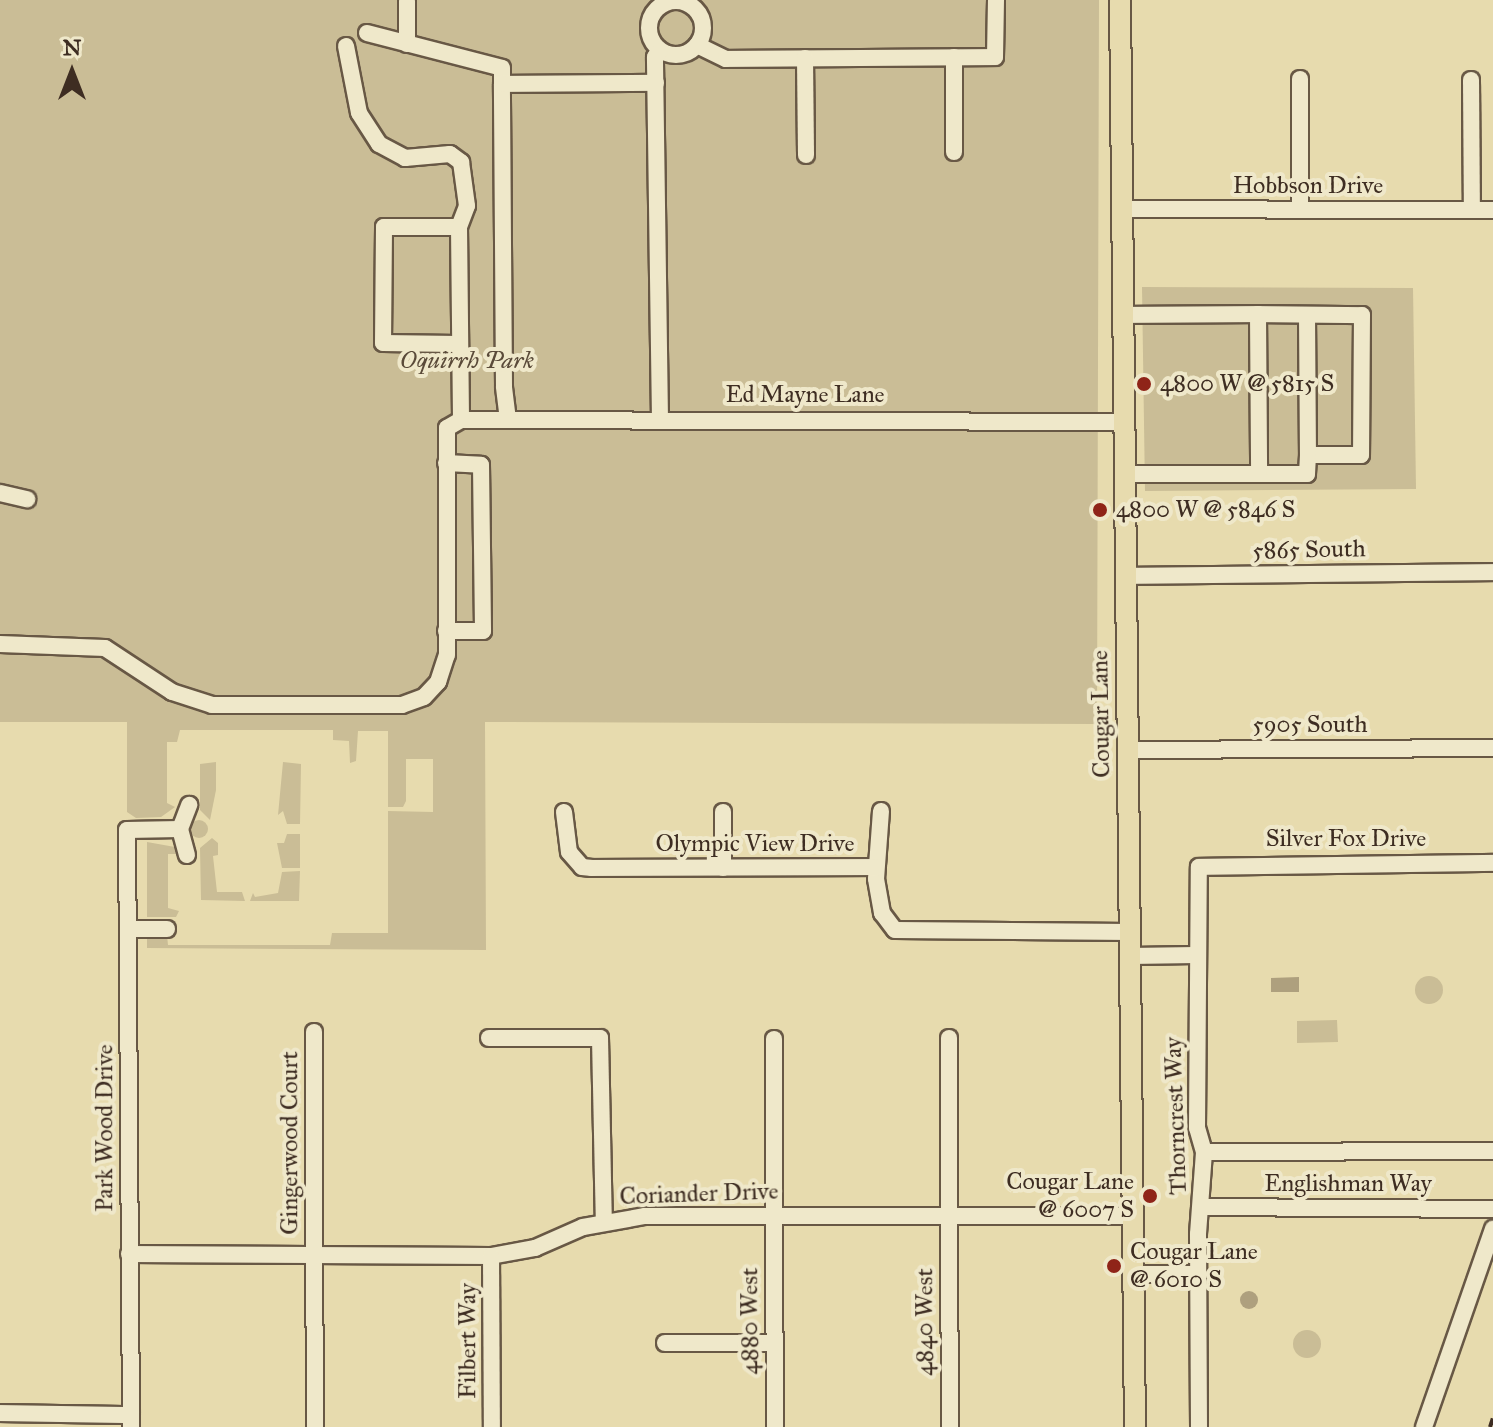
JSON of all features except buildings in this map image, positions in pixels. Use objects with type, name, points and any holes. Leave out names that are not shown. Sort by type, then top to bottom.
[{"type":"main road","name":"Cougar Lane","points":[[1120,0],[1135,1427]]},
{"type":"street","points":[[697,45],[726,59],[995,57],[996,0]]},
{"type":"street","points":[[407,1],[407,44]]},
{"type":"street","points":[[660,51],[676,56],[697,45],[703,29],[698,13],[685,3],[668,2],[654,12],[648,28],[660,51],[656,83],[660,420]]},
{"type":"street","points":[[367,33],[502,68],[504,386],[508,420]]},
{"type":"street","points":[[0,644],[105,648],[198,703],[377,706],[414,701],[432,690],[444,669],[447,428],[461,420],[459,227],[467,206],[461,162],[450,154],[405,158],[379,144],[359,113],[346,46]]},
{"type":"street","points":[[954,57],[954,152]]},
{"type":"street","points":[[805,58],[806,155]]},
{"type":"street","points":[[1300,79],[1300,210]]},
{"type":"street","points":[[1471,80],[1472,210]]},
{"type":"street","points":[[502,84],[656,83]]},
{"type":"street","name":"Hobbson Drive","points":[[1122,209],[1493,210]]},
{"type":"street","points":[[458,344],[383,343],[383,256],[384,227],[459,227]]},
{"type":"street","points":[[1258,314],[1259,474]]},
{"type":"street","points":[[1123,315],[1362,315],[1361,455],[1308,455]]},
{"type":"street","points":[[1125,474],[1307,474],[1307,315]]},
{"type":"street","name":"Ed Mayne Lane","points":[[461,420],[1124,422]]},
{"type":"street","points":[[446,463],[481,465],[483,631],[446,631]]},
{"type":"street","points":[[0,493],[27,499]]},
{"type":"street","name":"5865 South","points":[[1125,576],[1493,572]]},
{"type":"street","name":"5905 South","points":[[1127,750],[1493,748]]},
{"type":"street","points":[[187,855],[180,829],[189,805]]},
{"type":"street","points":[[876,867],[881,811]]},
{"type":"street","name":"Olympic View Drive","points":[[564,812],[574,860],[592,868],[876,867],[882,913],[895,930],[1130,932]]},
{"type":"street","points":[[723,812],[723,868]]},
{"type":"street","name":"Park Wood Drive","points":[[131,1421],[127,830],[180,829]]},
{"type":"street","name":"Silver Fox Drive","points":[[1199,867],[1493,863]]},
{"type":"street","name":"Thorncrest Way","points":[[1199,867],[1197,1128],[1204,1152],[1204,1207],[1198,1274],[1199,1427]]},
{"type":"street","points":[[128,929],[167,929]]},
{"type":"street","points":[[1130,956],[1196,955]]},
{"type":"street","name":"Gingerwood Court","points":[[314,1032],[315,1427]]},
{"type":"street","points":[[489,1038],[600,1038],[604,1222]]},
{"type":"street","name":"4840 West","points":[[949,1038],[950,1427]]},
{"type":"street","name":"4880 West","points":[[774,1039],[775,1427]]},
{"type":"street","name":"Englishman Way","points":[[1204,1152],[1493,1151]]},
{"type":"street","name":"Englishman Way","points":[[1204,1207],[1493,1209]]},
{"type":"street","name":"Coriander Drive","points":[[129,1254],[491,1256],[535,1248],[604,1222],[774,1216],[1133,1216]]},
{"type":"street","points":[[1424,1427],[1493,1229]]},
{"type":"street","name":"Filbert Way","points":[[491,1256],[492,1427]]},
{"type":"street","points":[[1134,1274],[1198,1274]]},
{"type":"street","points":[[665,1343],[774,1343]]},
{"type":"street","points":[[0,1413],[131,1421]]},
{"type":"green space","name":"Oquirrh Park","points":[[0,0],[1099,0],[1097,724],[485,722],[486,950],[147,948],[147,934],[167,935],[168,945],[330,945],[332,933],[388,933],[388,811],[433,812],[433,759],[406,759],[406,801],[403,807],[388,807],[388,731],[358,731],[356,761],[350,763],[349,741],[333,740],[333,730],[180,730],[177,742],[167,742],[167,803],[175,807],[161,817],[136,818],[127,812],[127,722],[0,722]]},
{"type":"green space","points":[[1142,287],[1413,288],[1416,489],[1145,491]]},
{"type":"green space","points":[[216,762],[216,790],[210,820],[200,810],[200,764]]},
{"type":"green space","points":[[283,762],[301,764],[300,824],[287,824],[283,811],[278,815]]},
{"type":"green space","points":[[199,820],[208,829],[199,838],[190,829]]},
{"type":"green space","points":[[287,834],[300,834],[300,868],[282,868],[277,843],[284,843]]},
{"type":"green space","points":[[212,838],[218,843],[218,855],[213,856],[217,892],[242,892],[245,901],[201,900],[200,848]]},
{"type":"green space","points":[[147,842],[175,847],[176,854],[168,854],[168,908],[179,911],[176,917],[147,917]]},
{"type":"green space","points":[[300,871],[299,901],[250,901],[253,893],[255,897],[278,893],[282,872]]},
{"type":"green space","points":[[1429,976],[1439,980],[1443,990],[1439,1000],[1429,1004],[1419,1000],[1415,990],[1419,980]]},
{"type":"green space","points":[[1337,1020],[1338,1042],[1297,1043],[1297,1021]]},
{"type":"green space","points":[[1307,1330],[1317,1334],[1321,1344],[1317,1354],[1307,1358],[1297,1354],[1293,1344],[1297,1334]]},
{"type":"shaded area","points":[[1299,977],[1299,992],[1271,992],[1271,978]]},
{"type":"shaded area","points":[[1249,1291],[1258,1300],[1249,1309],[1240,1300]]},
{"type":"railway","points":[[1490,1427],[1493,1418]]},
{"type":"place","name":"4800 W @ 5815 S","points":[[1144,384]]},
{"type":"place","name":"4800 W @ 5846 S","points":[[1100,510]]},
{"type":"place","name":"Cougar Lane @ 6007 S","points":[[1150,1196]]},
{"type":"place","name":"Cougar Lane @ 6010 S","points":[[1114,1266]]}]
